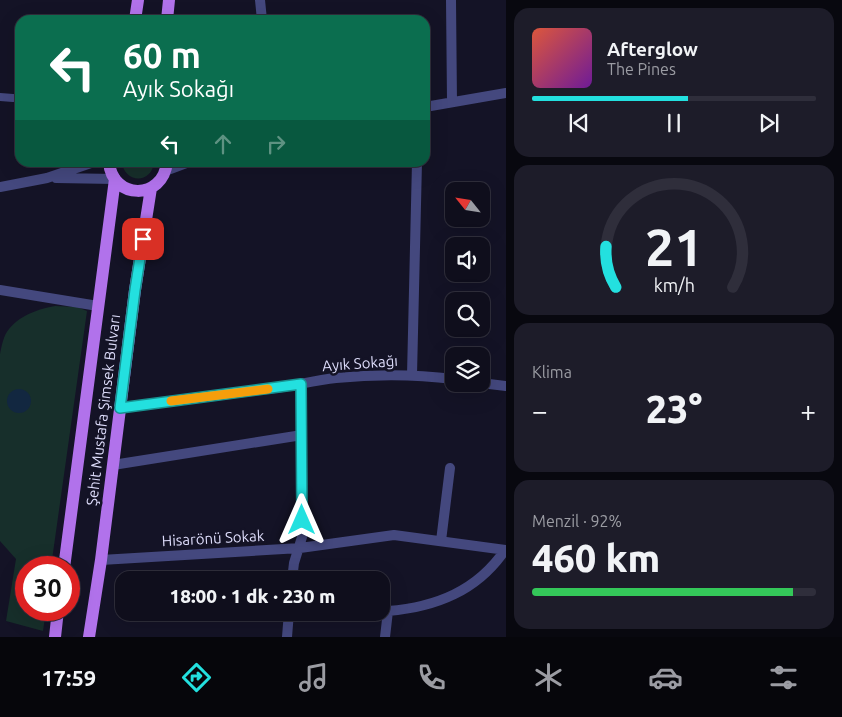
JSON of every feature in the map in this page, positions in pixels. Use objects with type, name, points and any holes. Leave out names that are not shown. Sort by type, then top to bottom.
[{"type":"main road","points":[[136,15],[138,0]]},
{"type":"main road","points":[[168,15],[169,0]]},
{"type":"main road","points":[[110,167],[111,172],[120,185],[136,191],[152,188],[163,177],[166,167]]},
{"type":"main road","name":"Şehit Mustafa Şimsek Bulvarı","points":[[66,556],[115,179]]},
{"type":"main road","name":"Şehit Mustafa Şimsek Bulvarı","points":[[89,637],[101,560],[135,290],[152,188]]},
{"type":"main road","points":[[55,637],[57,621]]},
{"type":"street","points":[[260,0],[262,15]]},
{"type":"street","points":[[451,0],[452,102]]},
{"type":"street","points":[[430,106],[506,92]]},
{"type":"street","points":[[0,187],[47,178],[79,167]]},
{"type":"street","points":[[412,375],[417,167]]},
{"type":"street","points":[[47,178],[115,179]]},
{"type":"street","points":[[0,290],[98,306]]},
{"type":"street","name":"Ayık Sokağı","points":[[120,408],[333,378],[385,374],[445,378]]},
{"type":"street","points":[[293,571],[302,537],[301,384]]},
{"type":"street","points":[[490,384],[506,386]]},
{"type":"street","points":[[113,465],[302,435]]},
{"type":"street","points":[[441,541],[450,468]]},
{"type":"street","name":"Hisarönü Sokak","points":[[101,560],[300,548],[394,535],[506,550]]},
{"type":"street","points":[[385,637],[388,611],[417,608],[456,594],[478,580],[506,550]]},
{"type":"street","points":[[287,637],[288,621]]},
{"type":"lane","points":[[0,97],[12,98]]},
{"type":"green space","points":[[123,167],[153,167],[148,175],[143,178],[133,177],[124,170]]},
{"type":"green space","points":[[55,306],[77,307],[87,311],[53,556],[15,556],[15,558],[0,541],[0,354],[4,338],[12,325],[32,312]]},
{"type":"green space","points":[[15,565],[15,621],[44,621],[43,631],[6,621]]},
{"type":"water","points":[[14,389],[24,389],[31,396],[31,406],[24,413],[14,413],[7,406],[7,396]]},
{"type":"slow traffic","points":[[171,401],[268,389]]},
{"type":"route","points":[[143,239],[120,408],[301,384],[302,520]]}]
